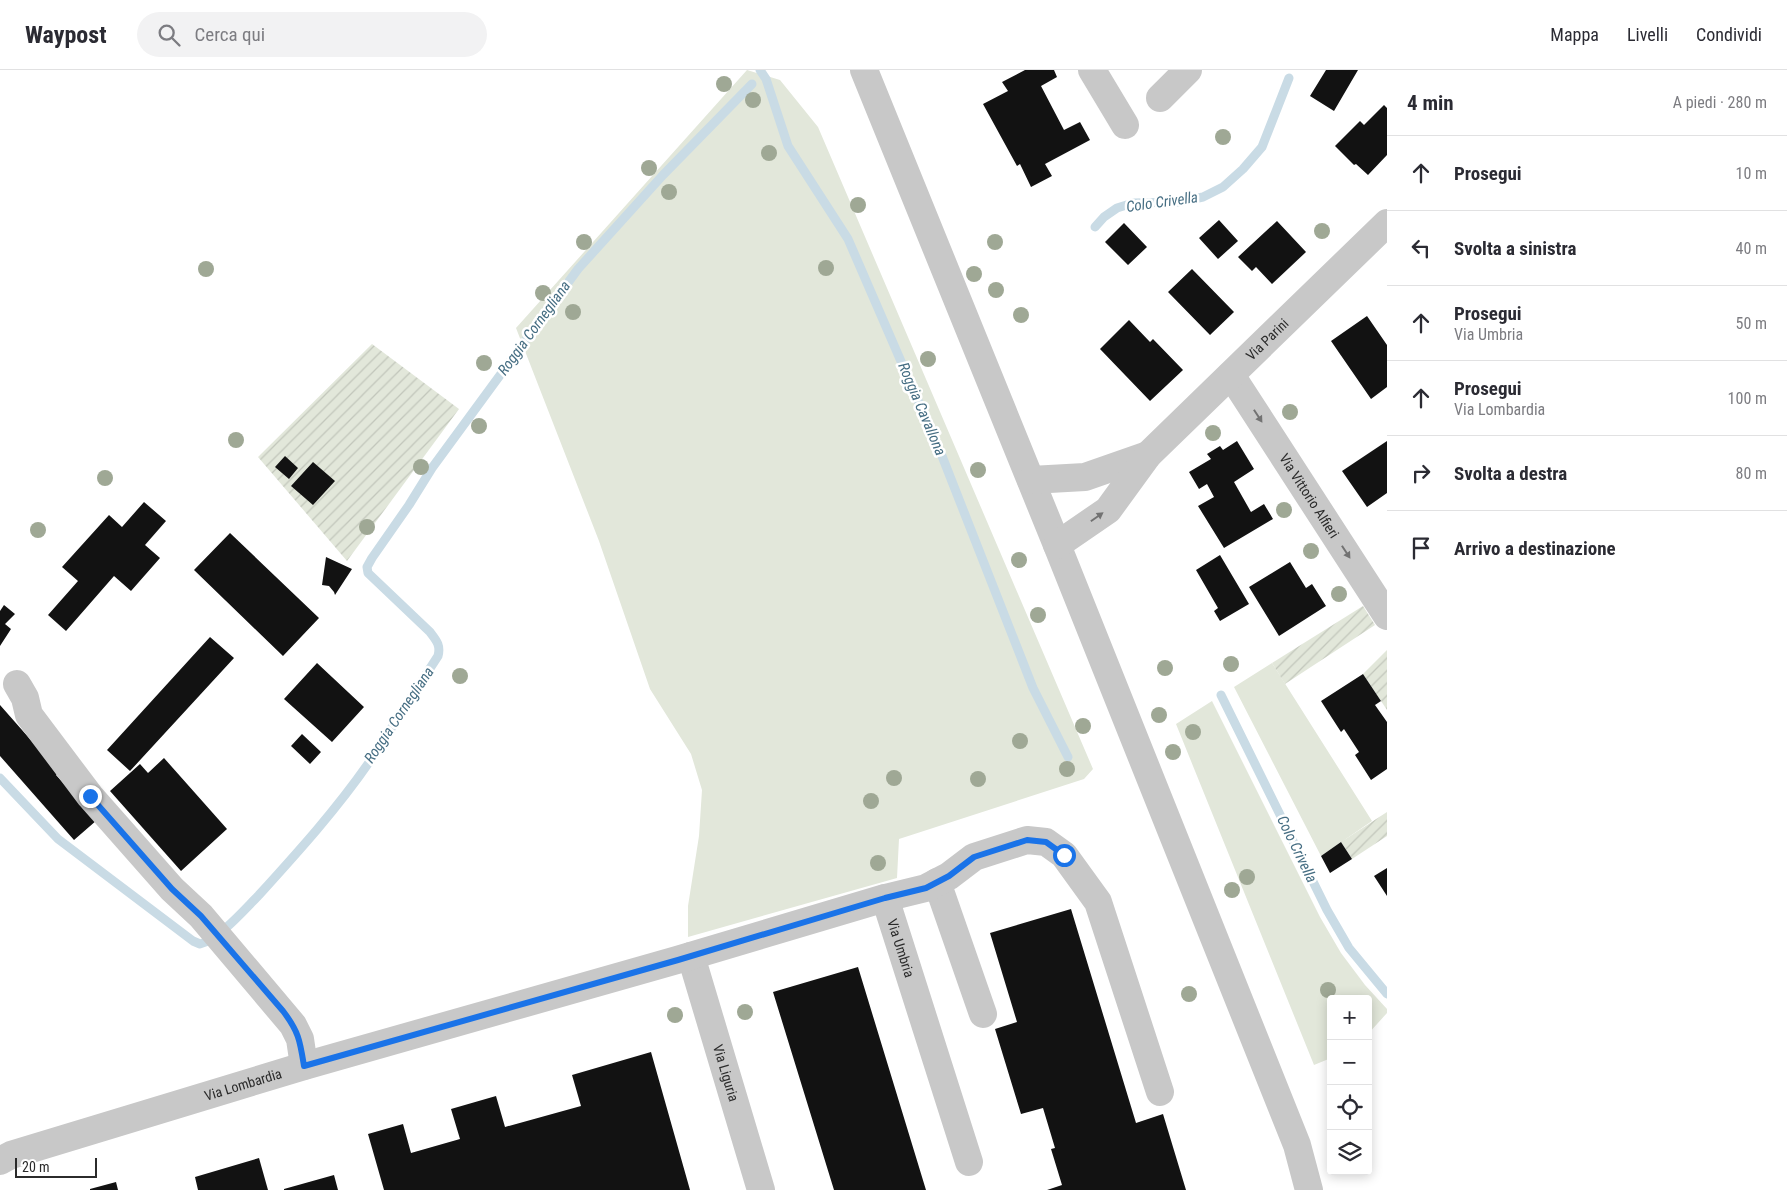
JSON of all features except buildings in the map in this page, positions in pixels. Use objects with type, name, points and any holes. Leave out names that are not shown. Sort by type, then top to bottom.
[{"type":"street","points":[[864,70],[1031,480],[1297,1145],[1309,1190]]},
{"type":"street","points":[[1092,70],[1125,124]]},
{"type":"street","points":[[1160,98],[1188,70]]},
{"type":"street","name":"Via Parini","points":[[1057,545],[1108,510],[1148,456],[1387,224]]},
{"type":"street","name":"Via Vittorio Alfieri","points":[[1231,375],[1387,616]]},
{"type":"street","name":"Via Parini","points":[[1031,480],[1085,477],[1148,456]]},
{"type":"street","points":[[17,684],[25,698],[29,715],[90,796],[172,889],[201,916],[294,1025],[300,1039],[304,1066]]},
{"type":"street","points":[[691,956],[885,898],[926,888],[949,876],[974,857],[1027,840],[1046,842],[1064,855],[1098,902],[1160,1092]]},
{"type":"street","points":[[937,882],[982,1014]]},
{"type":"street","name":"Via Umbria","points":[[885,898],[969,1162]]},
{"type":"street","name":"Via Lombardia","points":[[0,1161],[11,1154],[304,1066],[691,956]]},
{"type":"street","name":"Via Liguria","points":[[691,956],[761,1190]]},
{"type":"street","points":[[1297,1145],[1326,1190]]},
{"type":"shaded area","points":[[747,70],[780,80],[818,127],[1093,769],[1084,779],[899,839],[897,878],[688,937],[688,906],[699,836],[702,790],[691,754],[650,689],[599,541],[516,328]]},
{"type":"shaded area","points":[[372,344],[459,409],[347,561],[258,457]]},
{"type":"shaded area","points":[[1363,606],[1375,625],[1285,684],[1272,663]]},
{"type":"shaded area","points":[[1387,650],[1387,710],[1363,674]]},
{"type":"shaded area","points":[[1272,663],[1372,821],[1321,856],[1234,687]]},
{"type":"shaded area","points":[[1212,701],[1320,917],[1341,953],[1365,985],[1387,1009],[1387,1013],[1372,1030],[1372,995],[1327,995],[1327,1060],[1314,1065],[1176,724]]},
{"type":"shaded area","points":[[1387,812],[1387,836],[1352,859],[1341,842]]},
{"type":"waterway","name":"Roggia Cavallona","points":[[760,70],[766,79],[788,146],[848,239],[942,456],[1033,688],[1068,757]]},
{"type":"waterway","name":"Colo Crivella","points":[[1095,227],[1104,217],[1117,208],[1133,203],[1180,202],[1203,197],[1223,187],[1243,169],[1262,147],[1289,78]]},
{"type":"waterway","name":"Roggia Cornegliana","points":[[0,778],[58,839],[193,941],[200,944],[207,941],[231,923],[287,864],[344,796],[370,761],[438,656],[438,646],[430,632],[368,573],[367,567],[372,558],[432,468],[578,269],[663,175],[752,84]]},
{"type":"waterway","name":"Colo Crivella","points":[[1221,695],[1327,910],[1349,948],[1387,994]]},
{"type":"route","points":[[90,796],[172,889],[201,916],[283,1011],[294,1025],[300,1039],[304,1066],[678,960],[885,898],[926,888],[949,876],[974,857],[1027,840],[1046,842],[1064,855]]}]
